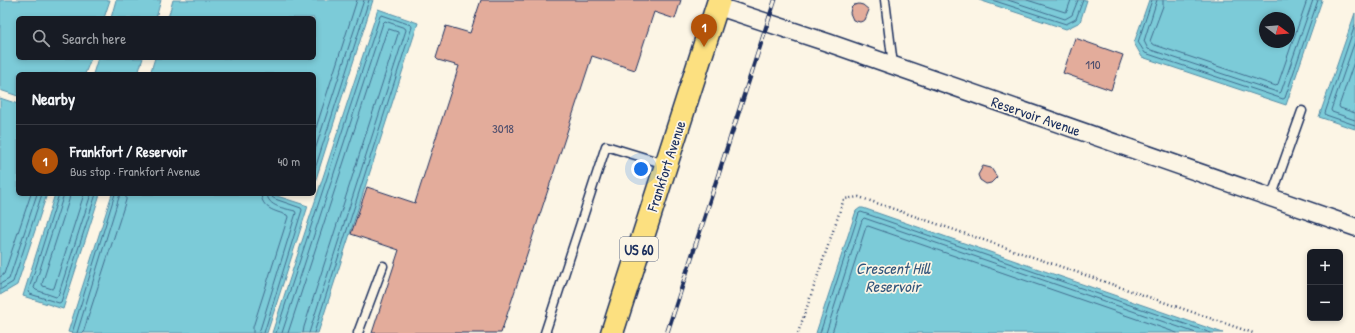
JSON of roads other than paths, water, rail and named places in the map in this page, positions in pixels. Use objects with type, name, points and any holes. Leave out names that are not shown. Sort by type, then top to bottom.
[{"type":"main road","name":"Frankfort Avenue","points":[[612,333],[718,3]]},
{"type":"street","name":"Reservoir Avenue","points":[[718,3],[1355,227]]},
{"type":"lane","points":[[885,0],[893,65]]},
{"type":"lane","points":[[1271,198],[1302,110]]},
{"type":"lane","points":[[545,333],[606,146],[666,164]]},
{"type":"lane","points":[[358,333],[383,266]]},
{"type":"water","points":[[0,0],[110,0],[105,16],[16,16],[16,60],[90,60],[86,72],[16,72],[16,95],[0,90]]},
{"type":"water","points":[[116,0],[161,0],[157,16],[112,16]]},
{"type":"water","points":[[173,0],[373,0],[316,179],[316,72],[151,72],[154,60],[316,60],[316,16],[169,16]]},
{"type":"water","points":[[979,0],[1087,0],[1080,22],[1066,29]]},
{"type":"water","points":[[1149,0],[1322,0],[1286,105],[1142,57],[1134,43]]},
{"type":"water","points":[[378,9],[418,23],[318,333],[272,333]]},
{"type":"water","points":[[1355,13],[1355,129],[1319,117]]},
{"type":"water","points":[[97,60],[142,60],[139,72],[94,72]]},
{"type":"water","points":[[0,98],[16,103],[16,196],[46,196],[17,285],[0,295]]},
{"type":"water","points":[[54,196],[99,196],[63,309],[23,296]]},
{"type":"water","points":[[111,196],[277,196],[308,206],[267,333],[68,332]]},
{"type":"water","name":"Crescent Hill Reservoir","points":[[860,208],[1223,333],[816,333],[856,211]]},
{"type":"railway","points":[[667,333],[775,0]]},
{"type":"place","name":"Frankfort / Reservoir","points":[[704,47]]}]
